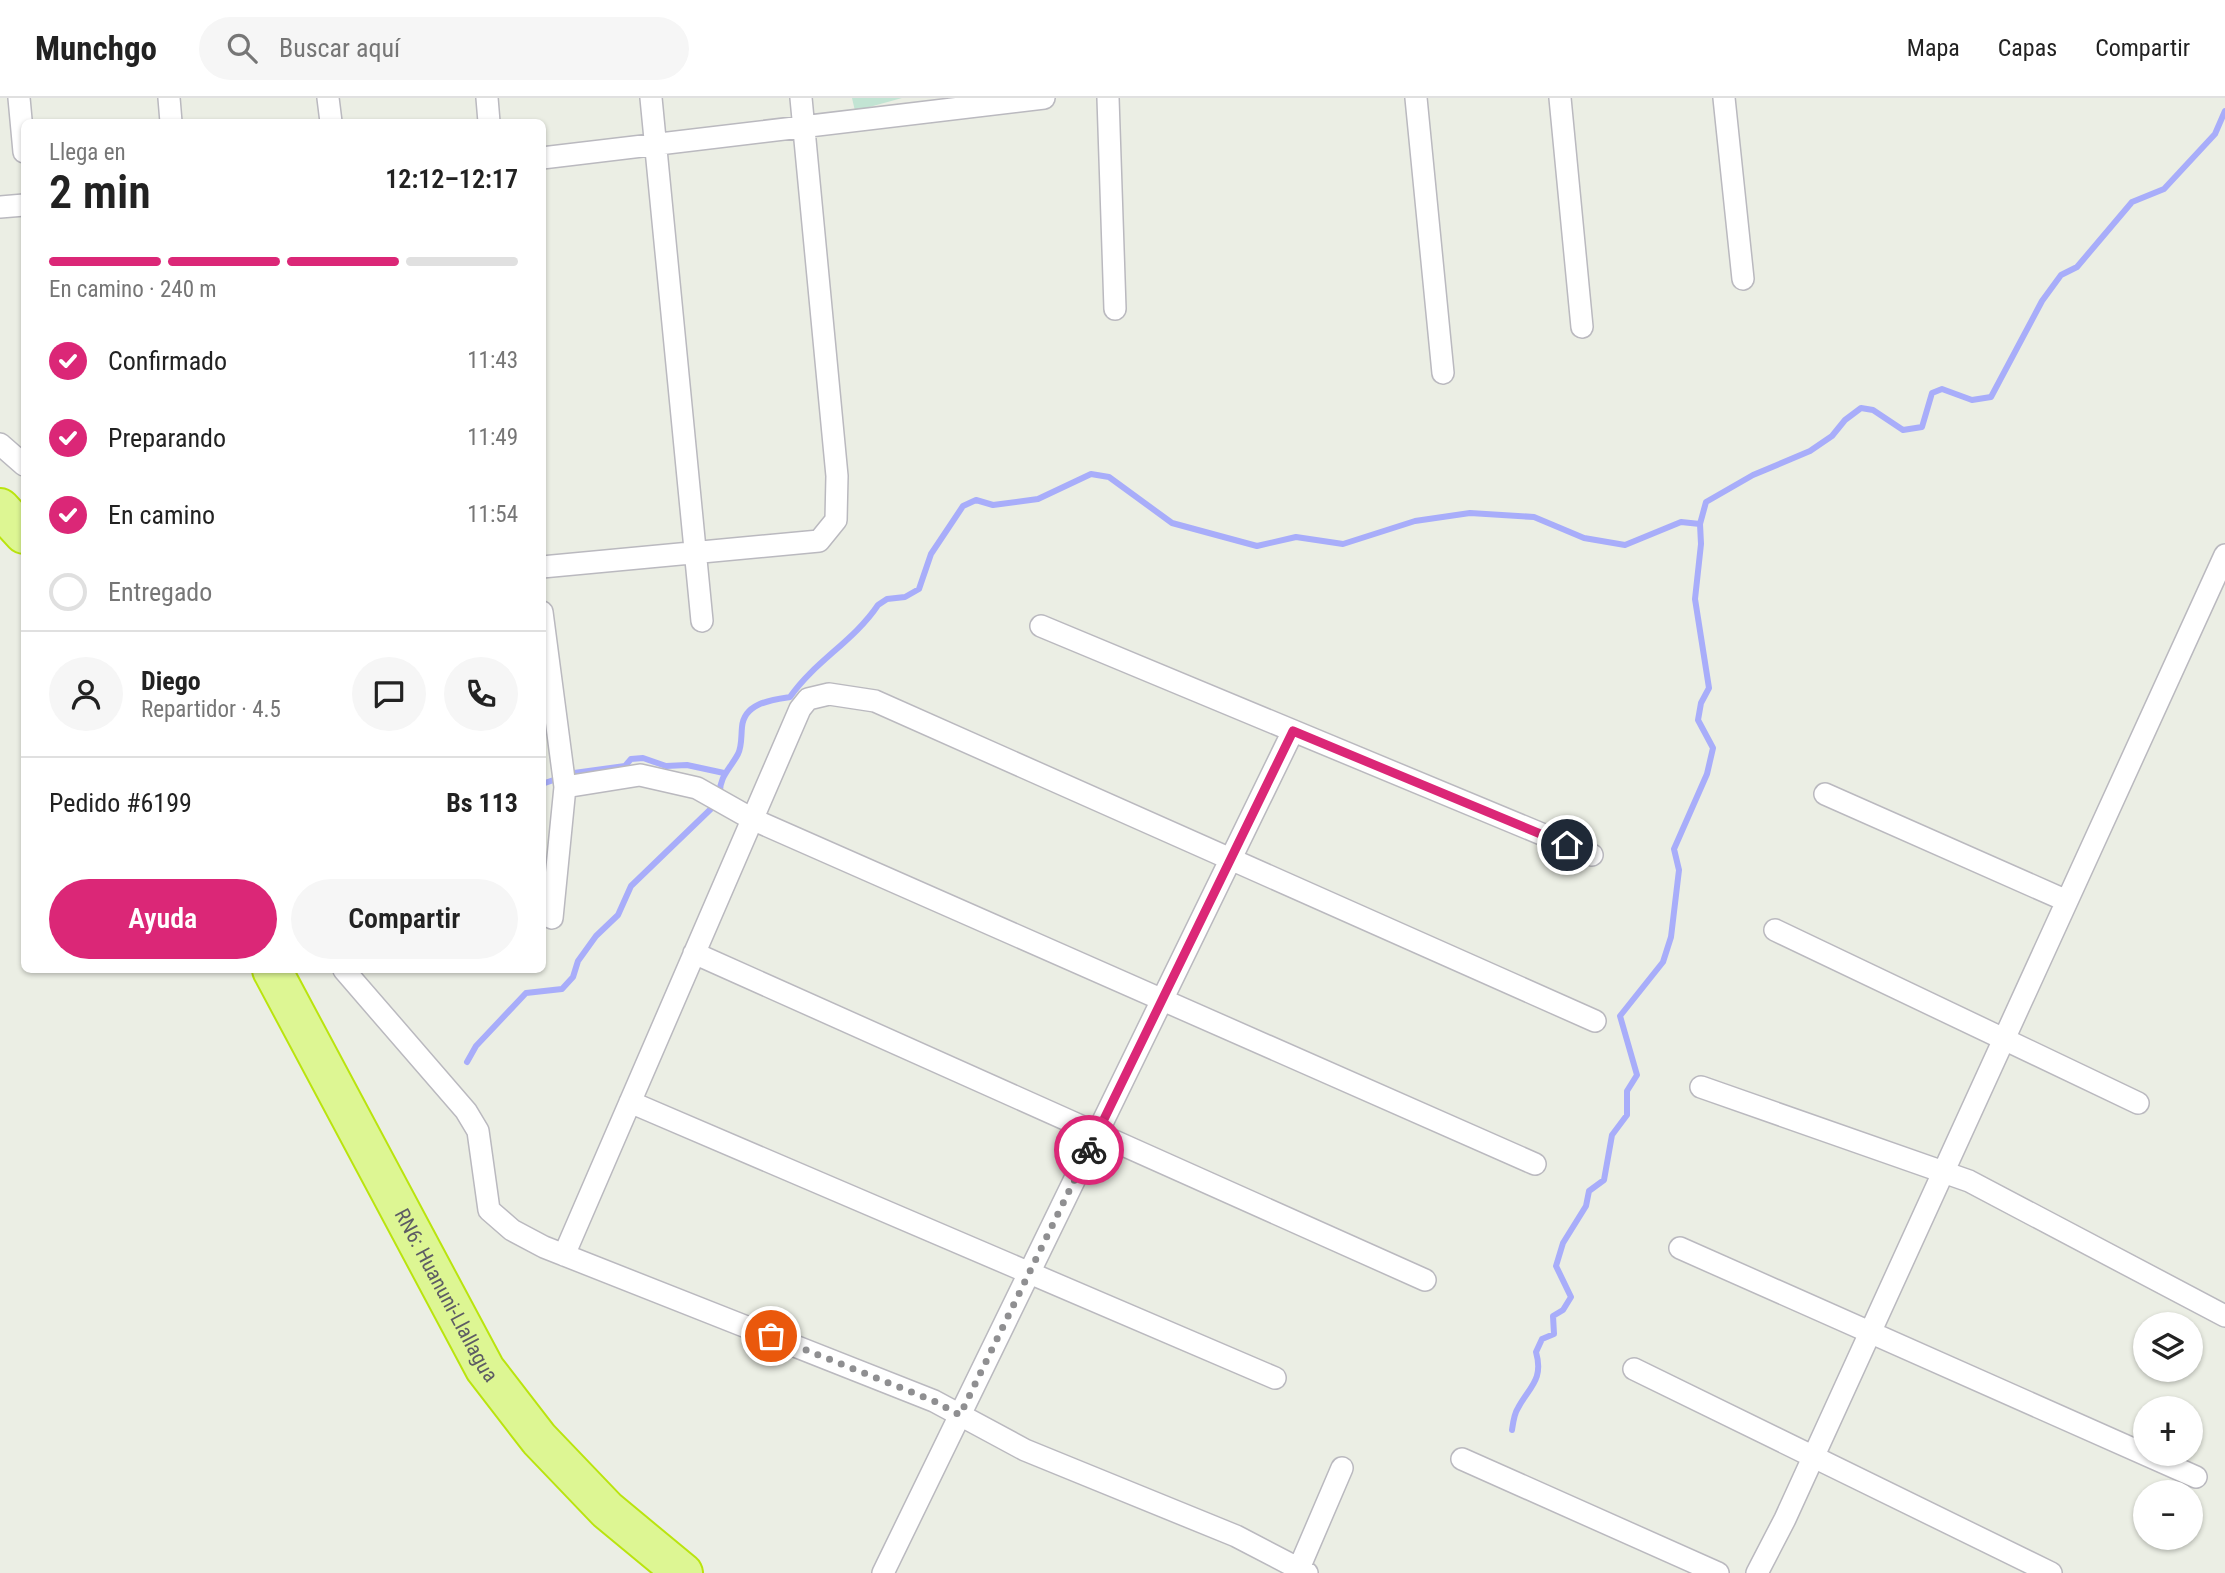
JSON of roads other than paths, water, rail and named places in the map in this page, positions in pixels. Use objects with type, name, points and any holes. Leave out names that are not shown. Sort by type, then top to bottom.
[{"type":"highway","points":[[0,508],[21,531]]},
{"type":"highway","name":"RN6: Huanuni-Llallagua","points":[[274,973],[485,1369],[540,1439],[607,1510],[683,1573]]},
{"type":"street","points":[[19,98],[21,120]]},
{"type":"street","points":[[169,98],[171,119]]},
{"type":"street","points":[[328,98],[331,119]]},
{"type":"street","points":[[486,98],[489,119]]},
{"type":"street","points":[[651,98],[702,621]]},
{"type":"street","points":[[546,567],[819,541],[836,520],[837,476],[801,98]]},
{"type":"street","points":[[546,158],[1044,98]]},
{"type":"street","points":[[1108,98],[1115,309]]},
{"type":"street","points":[[1416,98],[1443,373]]},
{"type":"street","points":[[1560,98],[1582,327]]},
{"type":"street","points":[[1724,98],[1743,279]]},
{"type":"street","points":[[0,207],[21,205]]},
{"type":"street","points":[[0,444],[21,462]]},
{"type":"street","points":[[1757,1573],[1814,1457],[2225,555]]},
{"type":"street","points":[[1041,626],[1592,855]]},
{"type":"street","points":[[546,642],[565,787],[552,918]]},
{"type":"street","points":[[564,1255],[800,709],[808,699],[829,694],[875,701],[1595,1021]]},
{"type":"street","points":[[883,1573],[1293,731]]},
{"type":"street","points":[[565,787],[639,775],[697,788],[752,819],[1535,1164]]},
{"type":"street","points":[[1825,794],[2067,901]]},
{"type":"street","points":[[1774,930],[2138,1103]]},
{"type":"street","points":[[694,953],[1425,1280]]},
{"type":"street","points":[[347,973],[466,1111],[478,1131],[489,1210],[512,1230],[564,1255],[835,1361],[960,1415],[1025,1450],[1236,1535],[1301,1572],[1342,1468]]},
{"type":"street","points":[[1701,1087],[1969,1181],[2225,1316]]},
{"type":"street","points":[[630,1102],[1031,1271],[1275,1378]]},
{"type":"street","points":[[1680,1248],[2196,1477]]},
{"type":"street","points":[[1634,1369],[2051,1573]]},
{"type":"street","points":[[1462,1459],[1718,1573]]},
{"type":"waterway","points":[[1512,1430],[1517,1410],[1537,1376],[1536,1352],[1542,1339],[1554,1334],[1553,1316],[1563,1310],[1571,1297],[1556,1266],[1563,1243],[1586,1206],[1589,1191],[1604,1180],[1612,1135],[1627,1115],[1627,1091],[1637,1075],[1620,1016],[1663,962],[1671,937],[1679,870],[1674,849],[1707,774],[1713,748],[1698,720],[1701,703],[1709,688],[1695,599],[1701,544],[1700,524],[1706,502],[1753,475],[1810,451],[1832,436],[1845,420],[1861,408],[1873,410],[1903,430],[1922,427],[1932,393],[1942,389],[1972,400],[1991,397],[2042,301],[2061,275],[2077,267],[2132,202],[2164,189],[2215,134],[2225,111]]},
{"type":"waterway","points":[[720,794],[723,778],[739,751],[742,727],[748,713],[760,704],[790,697],[810,673],[858,630],[878,605],[887,599],[905,597],[919,589],[931,554],[963,506],[976,500],[993,505],[1038,499],[1091,474],[1109,477],[1172,523],[1257,546],[1296,537],[1343,544],[1415,521],[1470,513],[1534,517],[1584,538],[1625,545],[1681,522],[1700,524]]},
{"type":"waterway","points":[[546,783],[574,773],[625,766],[631,759],[643,758],[666,766],[687,765],[724,773]]},
{"type":"waterway","points":[[467,1062],[476,1046],[526,993],[562,989],[573,977],[578,961],[596,936],[618,915],[631,886],[716,804]]}]
